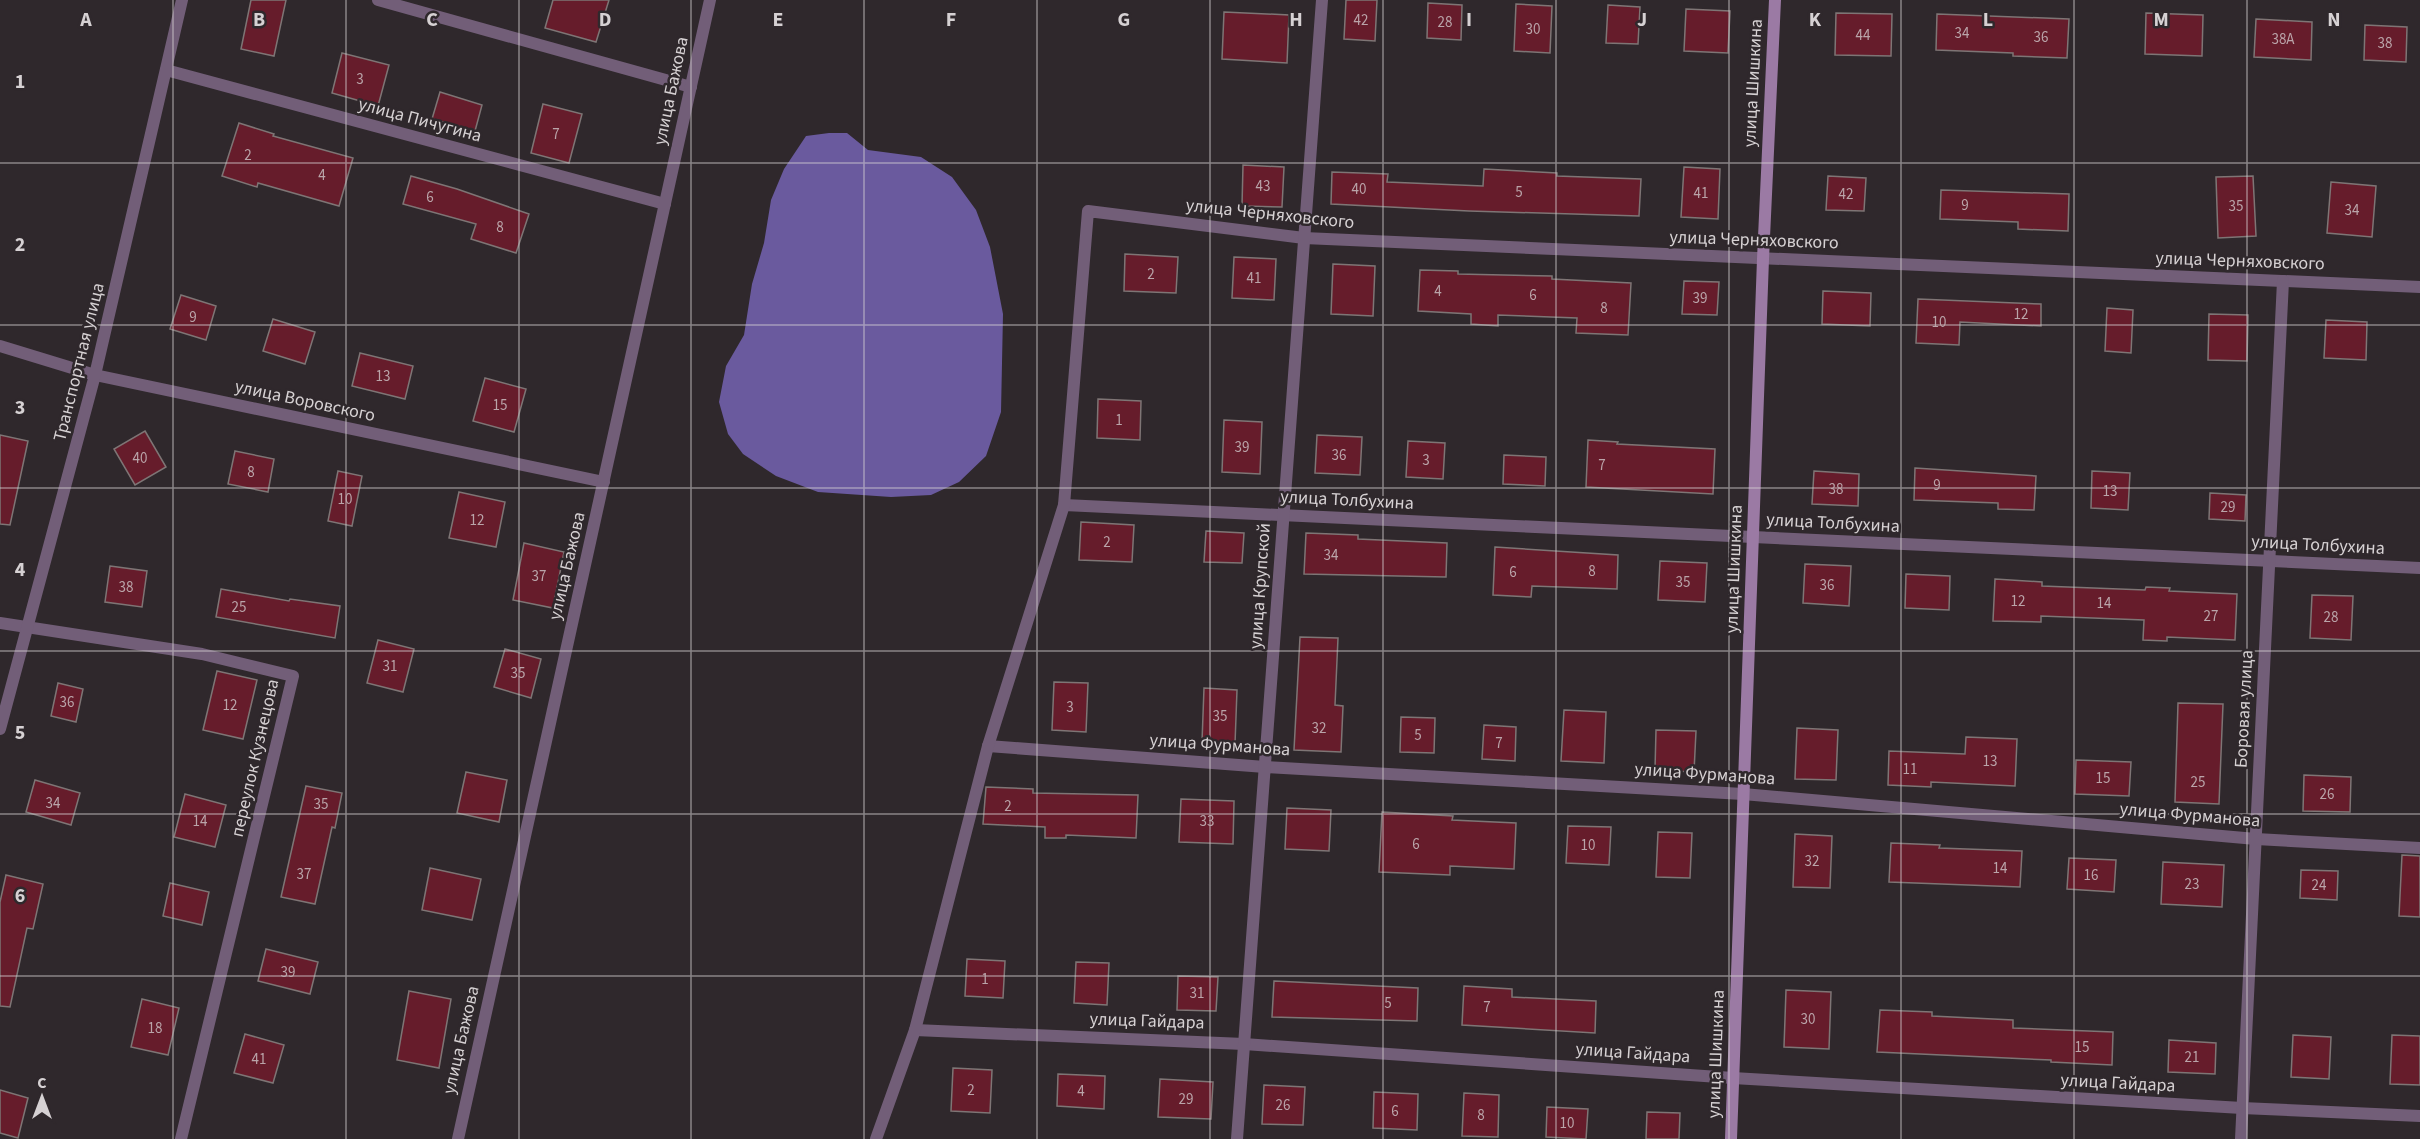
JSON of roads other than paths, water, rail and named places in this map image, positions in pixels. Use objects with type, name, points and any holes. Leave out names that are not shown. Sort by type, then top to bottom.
[{"type":"street","name":"Транспортная улица","points":[[0,729],[95,375],[182,0]]},
{"type":"street","points":[[378,0],[691,87]]},
{"type":"street","name":"улица Бажова","points":[[458,1139],[710,0]]},
{"type":"street","name":"улица Крупской","points":[[1237,1139],[1322,0]]},
{"type":"street","name":"улица Шишкина","points":[[1731,1139],[1763,259],[1775,0]]},
{"type":"street","name":"улица Пичугина","points":[[166,70],[665,204]]},
{"type":"street","name":"улица Черняховского","points":[[1064,505],[1088,211],[1304,238],[2420,287]]},
{"type":"street","name":"Боровая улица","points":[[2241,1139],[2283,281]]},
{"type":"street","name":"улица Воровского","points":[[0,346],[95,375],[604,482]]},
{"type":"street","points":[[876,1139],[915,1030],[988,747],[1064,505]]},
{"type":"street","name":"улица Толбухина","points":[[1064,505],[2420,568]]},
{"type":"street","name":"переулок Кузнецова","points":[[0,624],[202,654],[293,676],[181,1139]]},
{"type":"street","name":"улица Фурманова","points":[[988,747],[1265,767],[1743,794],[2256,839],[2420,848]]},
{"type":"street","name":"улица Гайдара","points":[[915,1030],[1244,1044],[1733,1078],[2242,1108],[2420,1116]]}]
